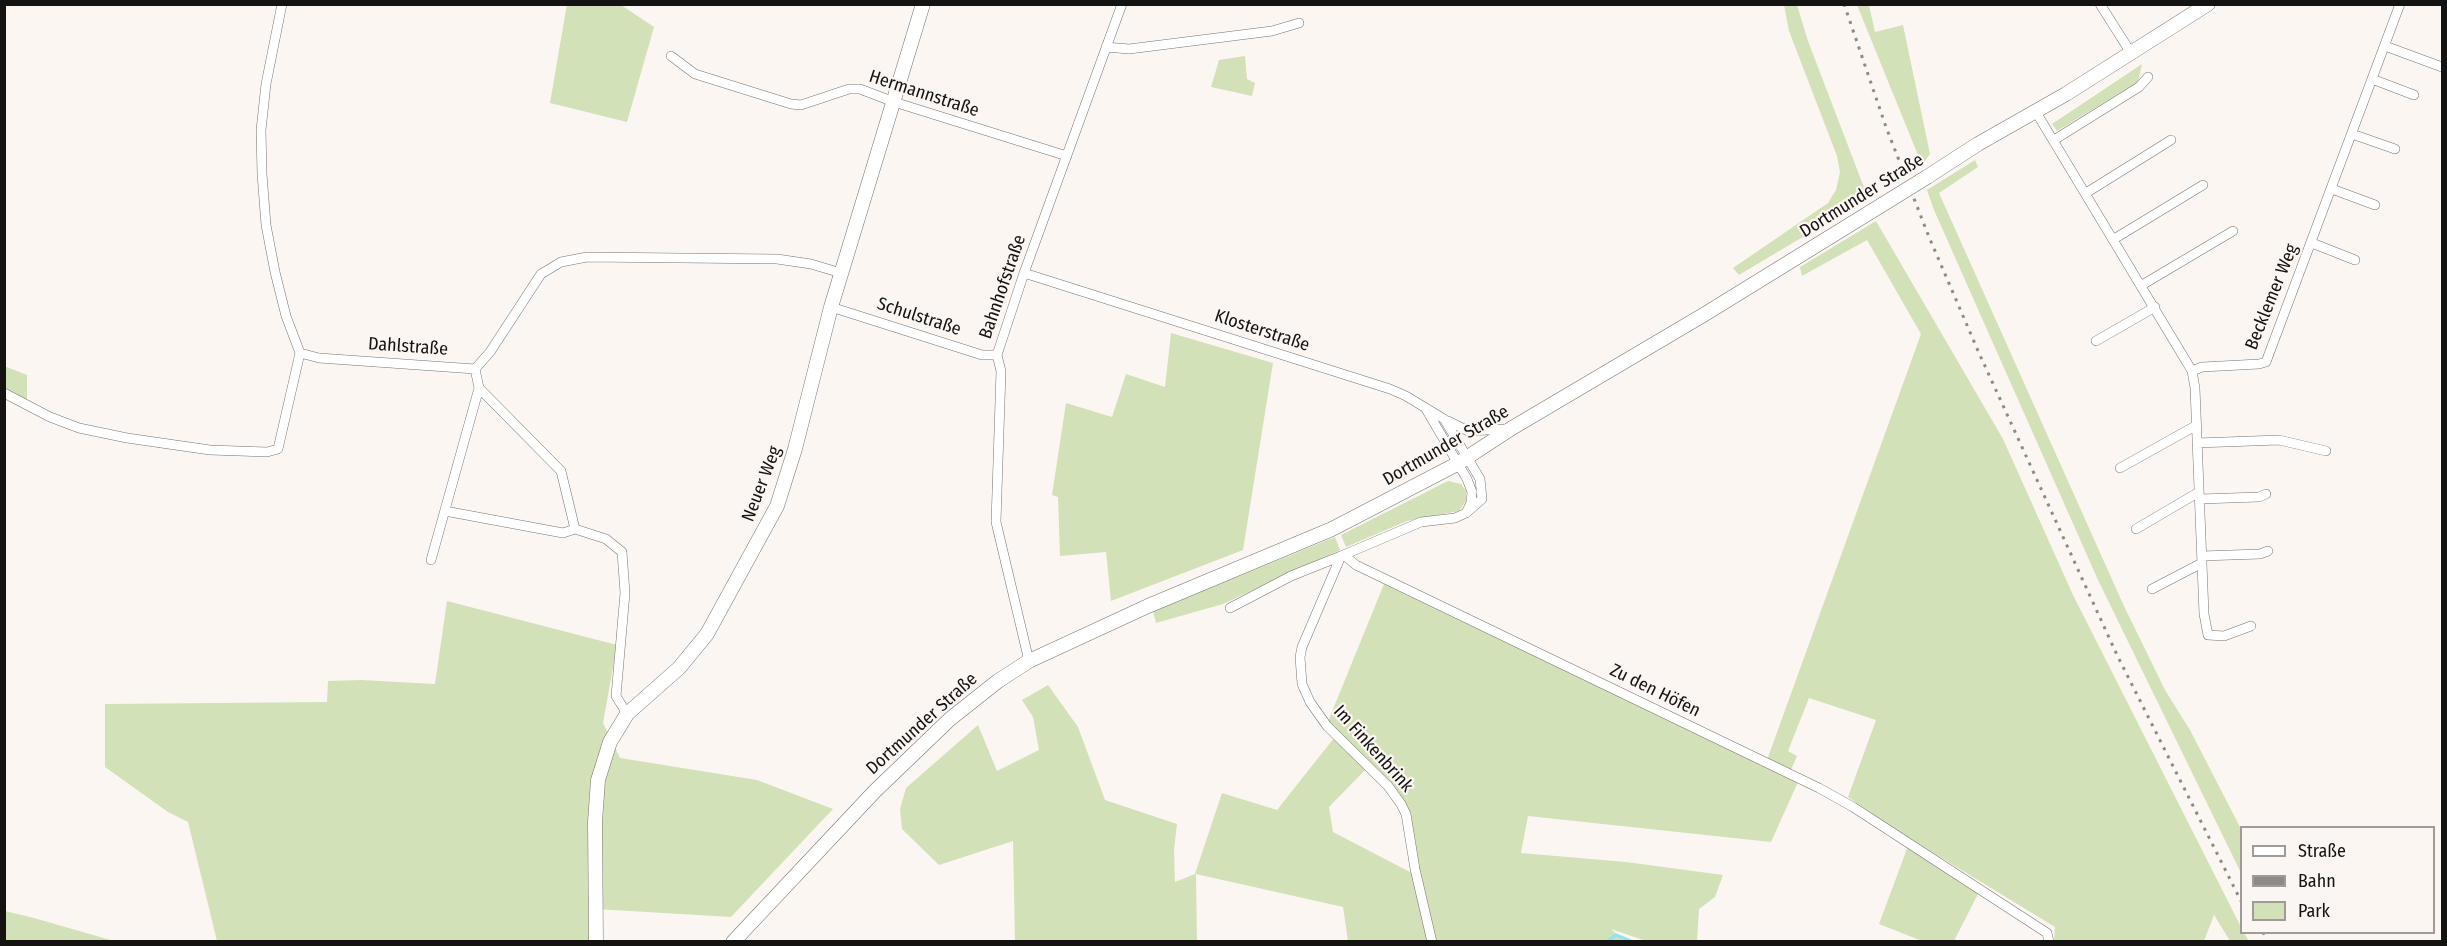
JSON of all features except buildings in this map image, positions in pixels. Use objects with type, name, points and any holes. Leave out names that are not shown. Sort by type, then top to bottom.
[{"type":"main road","name":"Neuer Weg","points":[[596,942],[595,822],[598,780],[610,742],[627,714],[679,668],[707,634],[777,506],[795,449],[831,307],[923,4]]},
{"type":"main road","name":"Dortmunder Straße","points":[[733,942],[875,791],[943,726],[998,681],[1029,661],[1148,606],[1332,530],[1462,461],[1512,428],[1705,314],[1978,144],[2036,112],[2208,4]]},
{"type":"street","points":[[4,393],[50,417],[79,428],[127,438],[210,450],[267,452],[278,449],[300,353],[286,316],[275,272],[262,174],[261,130],[266,84],[282,4]]},
{"type":"street","name":"Bahnhofstraße","points":[[1029,661],[996,522],[1001,371],[998,355],[1024,273],[1122,4]]},
{"type":"street","points":[[2100,4],[2131,53]]},
{"type":"street","name":"Becklemer Weg","points":[[2192,371],[2202,367],[2266,362],[2400,4]]},
{"type":"street","points":[[1106,47],[1129,49],[1272,30],[1299,23]]},
{"type":"street","points":[[2385,46],[2442,67]]},
{"type":"street","name":"Hermannstraße","points":[[671,56],[695,74],[791,104],[801,105],[849,89],[860,89],[894,102],[1067,156]]},
{"type":"street","points":[[2054,140],[2139,87],[2148,76]]},
{"type":"street","points":[[2372,79],[2414,95]]},
{"type":"street","points":[[2036,112],[2192,371],[2197,425],[2204,614],[2208,635],[2224,636],[2251,626]]},
{"type":"street","points":[[2352,134],[2395,149]]},
{"type":"street","points":[[2086,193],[2171,140]]},
{"type":"street","points":[[2114,239],[2203,185]]},
{"type":"street","points":[[2332,189],[2375,205]]},
{"type":"street","points":[[2142,285],[2233,231]]},
{"type":"street","name":"Becklemer Weg","points":[[2312,243],[2355,260]]},
{"type":"street","points":[[575,529],[561,471],[479,388],[474,369],[490,352],[541,274],[561,262],[599,257],[777,259],[811,264],[841,273]]},
{"type":"street","name":"Klosterstraße","points":[[1024,273],[1390,389],[1426,409],[1462,461]]},
{"type":"street","name":"Schulstraße","points":[[831,307],[982,355],[998,355]]},
{"type":"street","points":[[2096,341],[2155,307]]},
{"type":"street","name":"Dahlstraße","points":[[300,353],[319,358],[474,369]]},
{"type":"street","points":[[431,560],[479,388]]},
{"type":"street","points":[[1426,409],[1468,431],[1512,428]]},
{"type":"street","points":[[1230,608],[1300,571],[1421,522],[1455,518],[1466,513],[1482,499],[1480,479],[1462,461],[1444,419]]},
{"type":"street","points":[[2120,468],[2197,425]]},
{"type":"street","points":[[2197,442],[2279,440],[2326,452]]},
{"type":"street","points":[[2136,529],[2199,496],[2259,497],[2266,494]]},
{"type":"street","points":[[445,511],[563,533],[575,529],[606,539],[622,552],[625,593],[616,696],[627,714]]},
{"type":"street","points":[[2152,590],[2202,560],[2260,554],[2268,551]]},
{"type":"street","name":"Im Finkenbrink","points":[[1343,555],[1302,647],[1300,657],[1302,684],[1310,702],[1327,726],[1388,786],[1401,804],[1406,814],[1415,869],[1432,942]]},
{"type":"street","name":"Zu den Höfen","points":[[1343,555],[1356,565],[1819,788],[1863,813],[2047,933],[2049,942]]},
{"type":"green space","points":[[567,4],[621,5],[654,27],[627,122],[550,103]]},
{"type":"green space","points":[[1784,5],[1797,5],[1808,41],[1868,198],[1739,275],[1733,268],[1828,203],[1836,190],[1840,172],[1837,156],[1789,31]]},
{"type":"green space","points":[[1857,5],[1869,5],[1875,32],[1903,25],[1930,154],[1922,165]]},
{"type":"green space","points":[[1245,56],[1247,79],[1255,83],[1252,96],[1211,87],[1219,60]]},
{"type":"green space","points":[[2142,64],[2138,82],[2057,131],[2052,124]]},
{"type":"green space","points":[[1975,160],[1978,167],[1939,193],[2123,604],[2165,690],[2190,730],[2240,827],[2240,871],[2098,580],[1927,190]]},
{"type":"green space","points":[[1876,221],[2003,439],[2073,595],[2240,925],[2240,934],[2245,934],[2249,941],[2230,941],[2214,915],[2204,941],[2054,941],[2055,927],[1899,832],[1848,797],[1876,720],[1809,698],[1788,751],[1797,756],[1791,770],[1767,760],[1921,334],[1867,240],[1802,276],[1800,267]]},
{"type":"green space","points":[[1171,333],[1273,363],[1243,550],[1111,601],[1106,552],[1060,556],[1058,497],[1052,495],[1066,403],[1112,417],[1126,374],[1165,387]]},
{"type":"green space","points":[[4,366],[27,375],[27,404],[5,393]]},
{"type":"green space","points":[[1448,481],[1461,484],[1466,491],[1466,501],[1459,511],[1407,521],[1346,547],[1341,535]]},
{"type":"green space","points":[[1335,537],[1340,550],[1223,604],[1156,623],[1153,611]]},
{"type":"green space","points":[[1384,584],[1798,782],[1771,842],[1528,816],[1521,853],[1626,862],[1723,875],[1715,897],[1699,909],[1697,942],[1646,941],[1611,929],[1625,941],[1348,941],[1343,907],[1196,874],[1197,941],[1015,941],[1013,841],[939,865],[902,829],[900,809],[906,788],[978,725],[997,771],[1039,750],[1033,717],[1022,700],[1048,685],[1078,727],[1105,800],[1177,824],[1174,850],[1175,882],[1195,874],[1222,793],[1277,810],[1334,738],[1366,769],[1329,807],[1333,832],[1410,872],[1417,870],[1408,815],[1327,724]]},
{"type":"green space","points":[[447,601],[617,645],[603,723],[620,758],[757,780],[833,809],[731,917],[596,909],[596,942],[217,941],[188,822],[168,812],[105,767],[105,704],[327,702],[328,681],[361,680],[435,684]]},
{"type":"green space","points":[[1908,846],[1979,892],[1954,941],[1922,941],[1879,924]]},
{"type":"green space","points":[[5,911],[34,918],[114,941],[5,941]]},
{"type":"waterway","points":[[1606,942],[1616,935],[1633,942]]},
{"type":"railway","points":[[1844,4],[1886,127],[1929,237],[1979,353],[2117,655],[2240,899]]},
{"type":"railway","points":[[2264,934],[2267,942]]}]
